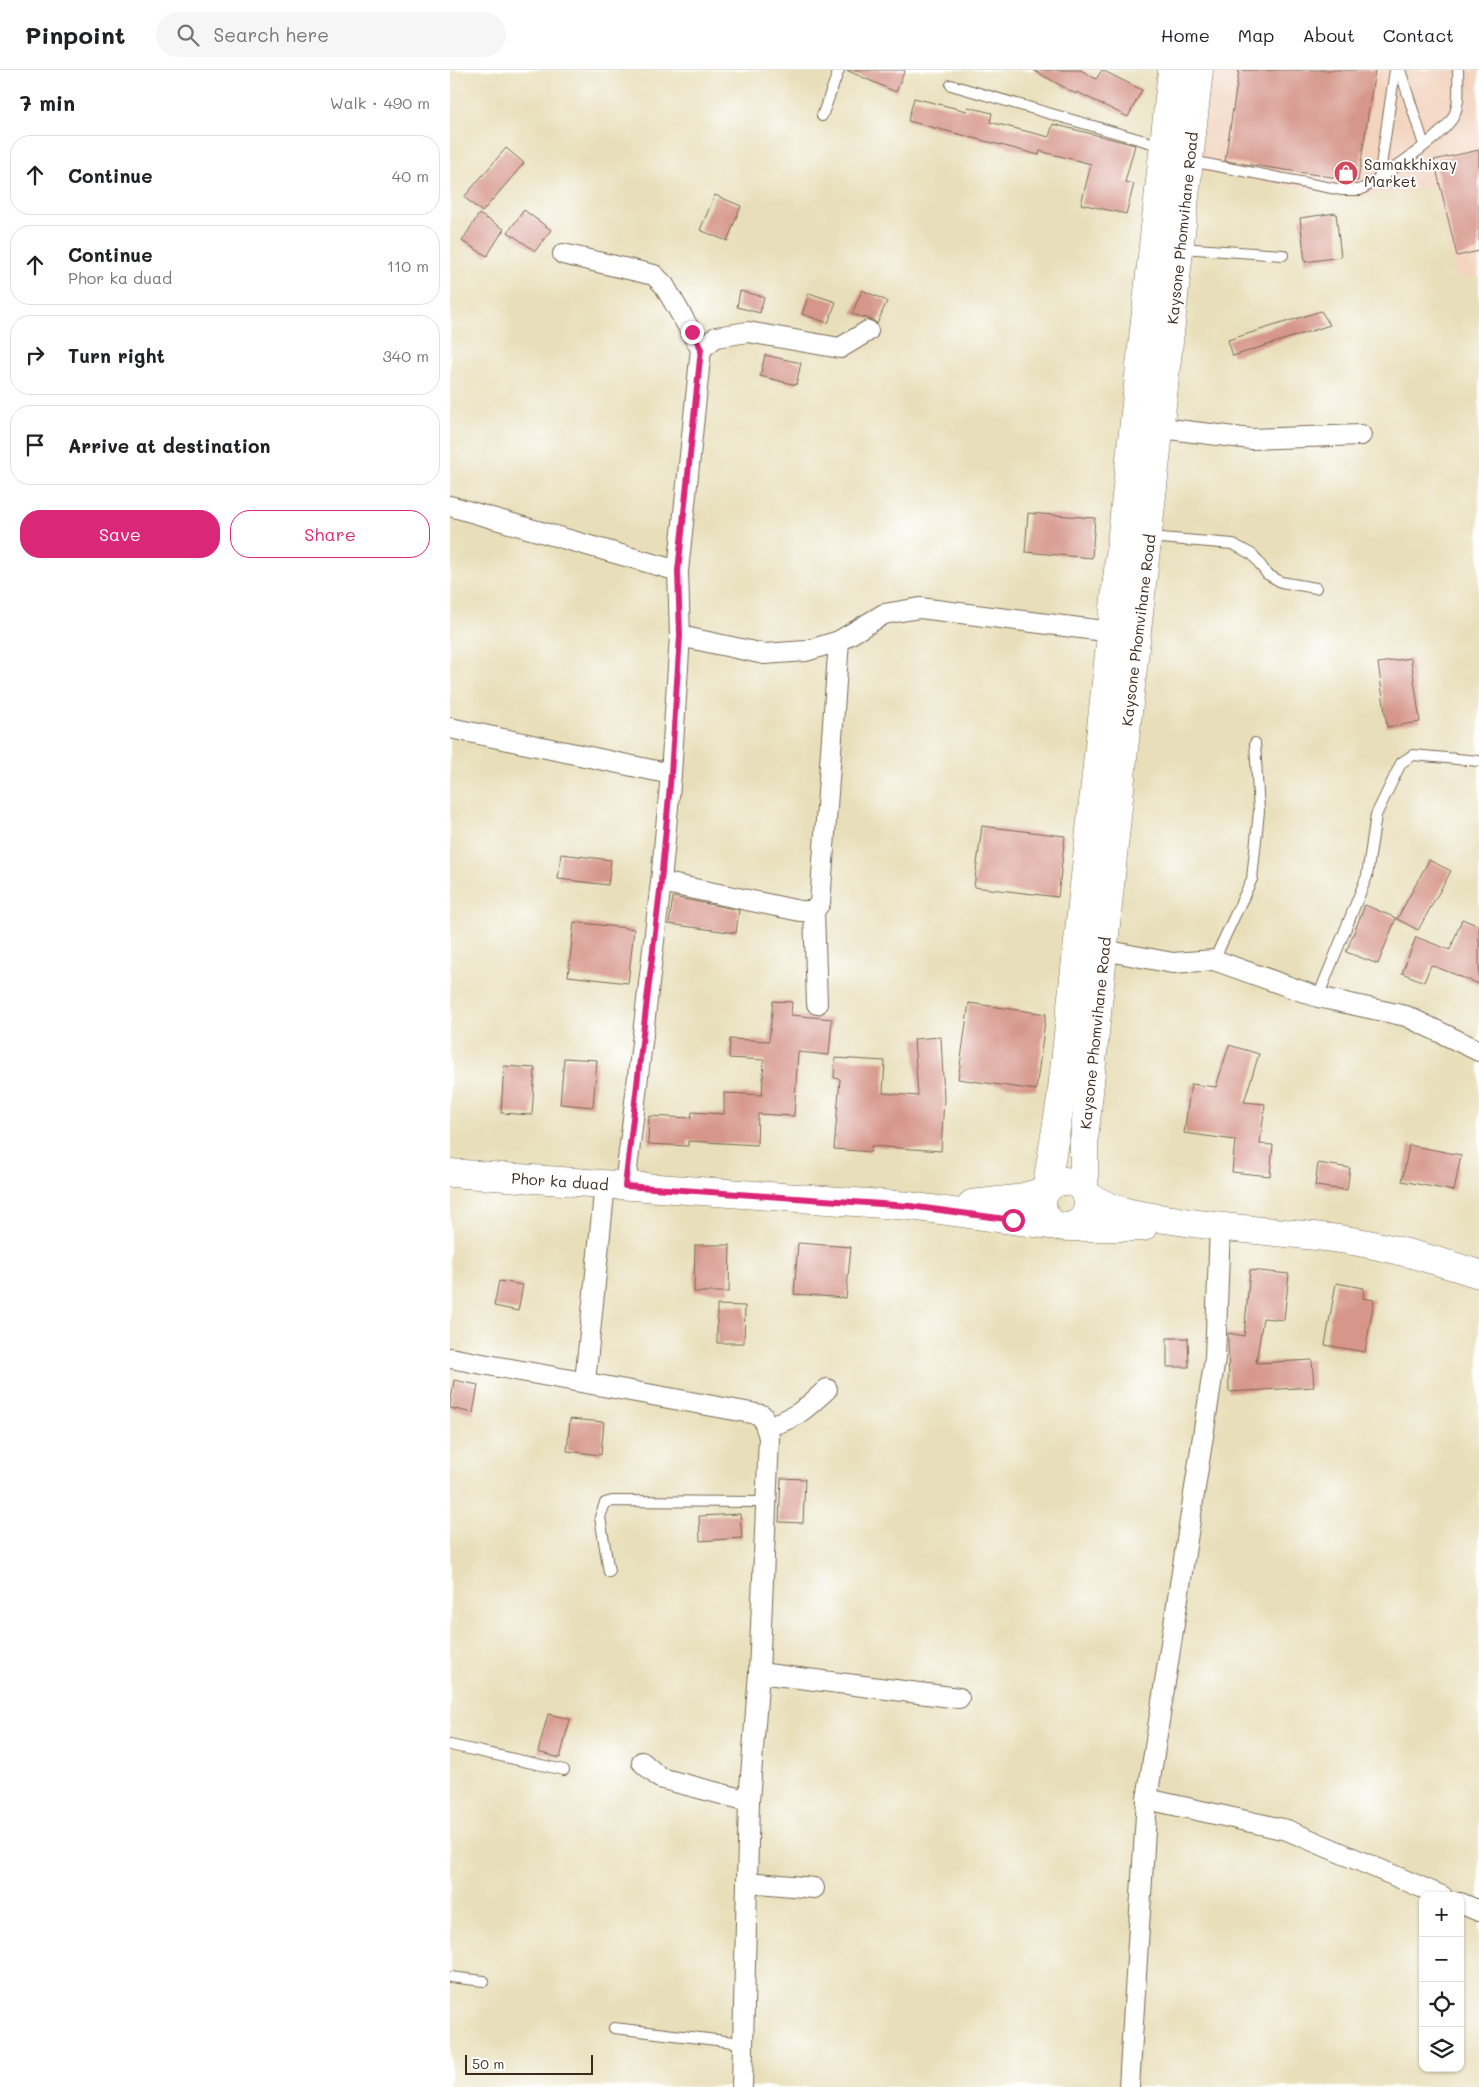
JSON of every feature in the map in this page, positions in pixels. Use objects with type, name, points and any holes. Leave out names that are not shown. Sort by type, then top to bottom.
[{"type":"main road","name":"Kaysone Phomvihane Road","points":[[1085,1192],[1084,1141],[1103,950],[1111,757],[1112,632],[1172,70]]},
{"type":"main road","name":"Kaysone Phomvihane Road","points":[[1045,1190],[1061,1099],[1111,757],[1149,537],[1199,70]]},
{"type":"main road","name":"Phor ka duad","points":[[450,1173],[910,1206]]},
{"type":"main road","points":[[910,1206],[983,1203],[1016,1199],[1045,1190],[1051,1185],[1065,1181],[1073,1182],[1100,1204],[1123,1213],[1220,1227],[1347,1241],[1398,1251],[1479,1274]]},
{"type":"main road","points":[[1045,1190],[1042,1198],[1042,1212],[1046,1218],[1064,1226],[1077,1224],[1086,1214],[1088,1207],[1085,1192]]},
{"type":"main road","points":[[910,1206],[1064,1226],[1220,1227]]},
{"type":"street","points":[[563,254],[654,275],[664,285],[701,349],[678,571],[680,636],[671,774],[661,882],[585,1382]]},
{"type":"street","points":[[701,349],[716,337],[748,332],[840,348],[868,331]]},
{"type":"street","points":[[1161,428],[1250,439],[1361,436]]},
{"type":"street","points":[[450,506],[678,571]]},
{"type":"street","points":[[680,636],[764,654],[806,651],[839,641],[884,614],[920,608],[1112,632]]},
{"type":"street","points":[[817,1004],[814,911],[820,904],[839,641]]},
{"type":"street","points":[[450,728],[671,774]]},
{"type":"street","points":[[661,882],[800,911],[814,911]]},
{"type":"street","points":[[1103,950],[1173,963],[1214,960],[1318,997],[1406,1016],[1479,1051]]},
{"type":"street","points":[[1129,2087],[1147,1800],[1216,1358],[1220,1227]]},
{"type":"street","points":[[450,1358],[755,1412],[762,1415],[769,1437],[759,1673],[749,1801],[742,2087]]},
{"type":"street","points":[[766,1426],[785,1422],[800,1414],[827,1389]]},
{"type":"street","points":[[759,1673],[959,1698]]},
{"type":"street","points":[[642,1762],[660,1778],[749,1801]]},
{"type":"street","points":[[1147,1800],[1287,1830],[1433,1892]]},
{"type":"street","points":[[747,1882],[814,1888]]},
{"type":"street","points":[[1464,1905],[1479,1911]]},
{"type":"lane","points":[[822,116],[839,70]]},
{"type":"lane","points":[[1379,179],[1395,70]]},
{"type":"lane","points":[[1400,70],[1424,145]]},
{"type":"lane","points":[[1190,160],[1342,190],[1360,190],[1379,179],[1446,126],[1455,113],[1458,94],[1458,70]]},
{"type":"lane","points":[[951,85],[1163,147]]},
{"type":"lane","points":[[1180,248],[1282,255]]},
{"type":"lane","points":[[1149,537],[1233,544],[1254,554],[1267,574],[1282,582],[1316,588]]},
{"type":"lane","points":[[1214,960],[1252,879],[1259,811],[1255,743]]},
{"type":"lane","points":[[1318,997],[1367,876],[1376,815],[1401,763],[1413,755],[1479,761]]},
{"type":"lane","points":[[609,1572],[600,1517],[605,1503],[612,1501],[766,1502]]},
{"type":"lane","points":[[450,1746],[564,1770]]},
{"type":"lane","points":[[450,1977],[484,1981]]},
{"type":"lane","points":[[614,2028],[742,2043]]},
{"type":"shaded area","name":"Samakkhixay Market","points":[[1211,70],[1479,70],[1479,276],[1458,280],[1433,187],[1360,197],[1200,172]]},
{"type":"building","points":[[846,70],[905,70],[896,92]]},
{"type":"building","points":[[1033,70],[1081,70],[1096,79],[1102,70],[1142,90],[1128,117],[1077,92],[1076,94]]},
{"type":"building","points":[[1239,70],[1375,70],[1358,181],[1225,161]]},
{"type":"building","points":[[914,98],[967,111],[968,107],[992,113],[990,122],[1049,137],[1053,124],[1135,145],[1125,182],[1134,184],[1126,214],[1081,204],[1091,164],[1040,151],[1039,155],[908,121]]},
{"type":"building","points":[[506,148],[524,163],[482,212],[464,197]]},
{"type":"building","points":[[1479,150],[1479,251],[1457,256],[1434,160]]},
{"type":"building","points":[[715,195],[741,206],[727,241],[700,230]]},
{"type":"building","points":[[524,210],[551,230],[535,251],[508,232]]},
{"type":"building","points":[[1336,213],[1341,257],[1305,262],[1300,218]]},
{"type":"building","points":[[479,214],[504,229],[487,256],[462,241]]},
{"type":"building","points":[[862,290],[887,301],[877,324],[873,320],[852,314]]},
{"type":"building","points":[[740,291],[764,297],[760,313],[737,307]]},
{"type":"building","points":[[809,293],[836,302],[828,323],[802,314]]},
{"type":"building","points":[[1321,311],[1330,325],[1233,356],[1228,340]]},
{"type":"building","points":[[765,355],[801,363],[796,385],[760,376]]},
{"type":"building","points":[[1028,513],[1095,518],[1092,558],[1025,552]]},
{"type":"building","points":[[1411,658],[1420,722],[1387,727],[1378,663]]},
{"type":"building","points":[[982,826],[1065,836],[1058,897],[974,887]]},
{"type":"building","points":[[561,854],[611,860],[608,885],[558,879]]},
{"type":"building","points":[[1429,860],[1451,871],[1418,930],[1397,919]]},
{"type":"building","points":[[673,897],[739,910],[736,933],[669,924]]},
{"type":"building","points":[[1365,905],[1396,918],[1378,964],[1346,952]]},
{"type":"building","points":[[1462,919],[1479,926],[1479,984],[1431,965],[1424,982],[1402,973],[1416,937],[1450,950]]},
{"type":"building","points":[[574,922],[634,929],[628,983],[568,976]]},
{"type":"building","points":[[773,1001],[792,1002],[791,1015],[832,1019],[829,1055],[798,1052],[794,1116],[758,1114],[757,1145],[688,1141],[688,1146],[648,1144],[649,1116],[691,1118],[692,1112],[724,1114],[724,1093],[762,1095],[764,1060],[729,1058],[730,1039],[769,1041]]},
{"type":"building","points":[[969,1003],[1046,1014],[1036,1090],[958,1079]]},
{"type":"building","points":[[941,1037],[944,1099],[941,1151],[871,1146],[871,1152],[834,1149],[840,1079],[834,1078],[835,1058],[885,1061],[883,1093],[918,1096],[914,1039]]},
{"type":"building","points":[[1229,1045],[1259,1054],[1244,1102],[1265,1104],[1260,1144],[1273,1145],[1270,1176],[1232,1172],[1235,1140],[1184,1133],[1191,1084],[1216,1087]]},
{"type":"building","points":[[564,1058],[597,1060],[593,1107],[560,1104]]},
{"type":"building","points":[[504,1066],[535,1068],[532,1115],[501,1113]]},
{"type":"building","points":[[1409,1145],[1461,1155],[1454,1191],[1402,1181]]},
{"type":"building","points":[[1318,1163],[1350,1168],[1347,1190],[1315,1186]]},
{"type":"building","points":[[798,1243],[851,1247],[846,1298],[794,1294]]},
{"type":"building","points":[[695,1245],[730,1245],[729,1292],[694,1292]]},
{"type":"building","points":[[1250,1270],[1289,1274],[1284,1320],[1263,1318],[1256,1363],[1312,1360],[1314,1387],[1229,1392],[1228,1333],[1244,1336]]},
{"type":"building","points":[[499,1281],[523,1285],[518,1311],[494,1306]]},
{"type":"building","points":[[1336,1283],[1364,1288],[1363,1298],[1374,1300],[1365,1352],[1325,1345]]},
{"type":"building","points":[[717,1305],[745,1306],[744,1343],[717,1343]]},
{"type":"building","points":[[1167,1338],[1188,1338],[1189,1367],[1167,1367]]},
{"type":"building","points":[[454,1380],[478,1385],[473,1413],[450,1408]]},
{"type":"building","points":[[570,1419],[604,1422],[601,1455],[567,1451]]},
{"type":"building","points":[[781,1478],[805,1479],[803,1523],[779,1522]]},
{"type":"building","points":[[740,1514],[742,1538],[700,1541],[699,1516]]},
{"type":"building","points":[[548,1714],[570,1719],[560,1758],[538,1752]]},
{"type":"place","name":"Samakkhixay Market","points":[[1346,173]]},
{"type":"route","points":[[692,332],[701,349],[678,571],[680,636],[671,774],[661,882],[625,1186],[910,1206],[1013,1220]]}]
